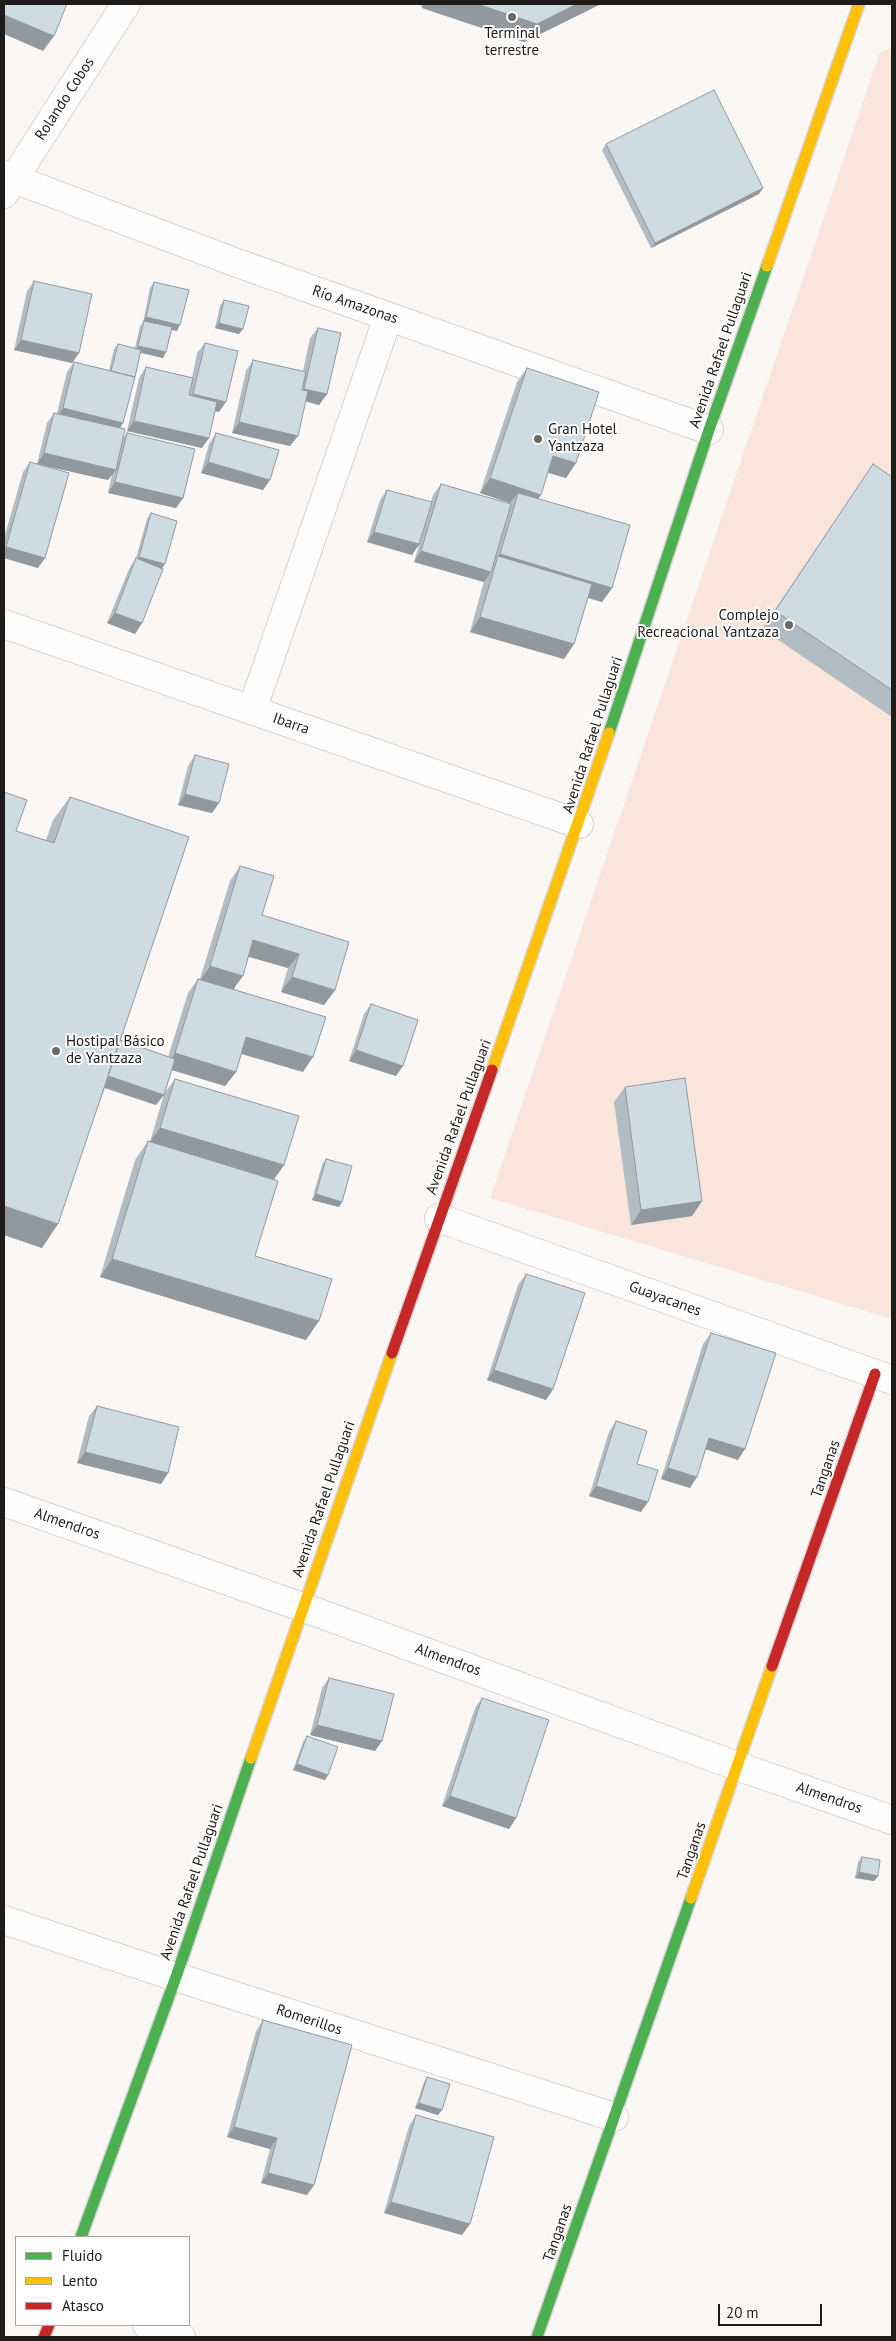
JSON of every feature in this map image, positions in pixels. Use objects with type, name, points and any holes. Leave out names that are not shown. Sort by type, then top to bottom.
[{"type":"street","name":"Rolando Cobos","points":[[7,183],[126,4]]},
{"type":"street","name":"Avenida Rafael Pullaguari","points":[[81,2236],[176,1977],[302,1607],[579,824],[709,430],[859,4]]},
{"type":"street","name":"Río Amazonas","points":[[7,183],[709,430]]},
{"type":"street","points":[[252,710],[388,317]]},
{"type":"street","name":"Ibarra","points":[[4,624],[579,824]]},
{"type":"street","name":"Guayacanes","points":[[439,1218],[884,1377]]},
{"type":"street","name":"Tanganas","points":[[537,2337],[737,1766],[884,1377]]},
{"type":"street","name":"Almendros","points":[[4,1502],[302,1607],[737,1766],[892,1820]]},
{"type":"street","name":"Romerillos","points":[[4,1920],[614,2117]]},
{"type":"street","points":[[150,2326],[181,2337]]},
{"type":"shaded area","name":"Complejo Recreacional Yantzaza","points":[[892,48],[892,1319],[490,1198],[880,52]]},
{"type":"building","points":[[4,4],[67,4],[54,36],[4,15]]},
{"type":"building","points":[[477,4],[577,4],[537,24]]},
{"type":"building","points":[[714,90],[763,188],[655,243],[606,144]]},
{"type":"building","points":[[34,281],[92,294],[79,353],[21,340]]},
{"type":"building","points":[[154,282],[189,290],[180,325],[146,317]]},
{"type":"building","points":[[224,300],[249,306],[243,329],[219,323]]},
{"type":"building","points":[[144,321],[172,327],[166,352],[138,346]]},
{"type":"building","points":[[318,328],[341,333],[327,394],[304,389]]},
{"type":"building","points":[[205,343],[238,351],[226,402],[193,394]]},
{"type":"building","points":[[118,344],[141,350],[135,377],[111,371]]},
{"type":"building","points":[[253,360],[306,372],[302,390],[308,391],[298,436],[239,422]]},
{"type":"building","points":[[74,362],[135,377],[123,423],[63,408]]},
{"type":"building","points":[[146,367],[193,378],[189,395],[217,402],[209,438],[134,421]]},
{"type":"building","name":"Gran Hotel Yantzaza","points":[[527,368],[599,392],[576,463],[553,456],[541,495],[490,478]]},
{"type":"building","points":[[54,413],[125,429],[116,470],[44,453]]},
{"type":"building","points":[[127,433],[195,449],[183,498],[115,482]]},
{"type":"building","points":[[216,433],[279,450],[270,480],[208,462]]},
{"type":"building","points":[[30,462],[69,473],[45,558],[6,547]]},
{"type":"building","points":[[873,464],[892,477],[892,690],[775,611]]},
{"type":"building","points":[[441,484],[511,504],[491,572],[421,551]]},
{"type":"building","points":[[387,490],[432,502],[419,544],[374,532]]},
{"type":"building","points":[[518,493],[630,525],[612,588],[500,554]]},
{"type":"building","points":[[151,513],[177,521],[165,564],[139,557]]},
{"type":"building","points":[[498,556],[592,584],[574,644],[480,617]]},
{"type":"building","points":[[136,558],[163,569],[142,623],[115,613]]},
{"type":"building","points":[[195,755],[229,764],[219,803],[185,794]]},
{"type":"building","name":"Hostipal Básico de Yantzaza","points":[[4,792],[27,800],[16,831],[54,843],[70,797],[189,837],[58,1224],[4,1206]]},
{"type":"building","points":[[240,866],[274,876],[262,915],[349,942],[335,990],[292,977],[299,954],[253,940],[243,976],[210,966]]},
{"type":"building","points":[[198,979],[326,1017],[313,1057],[246,1037],[236,1072],[175,1053]]},
{"type":"building","points":[[371,1004],[418,1020],[403,1066],[356,1050]]},
{"type":"building","points":[[120,1040],[175,1059],[164,1095],[108,1076]]},
{"type":"building","points":[[685,1078],[702,1201],[641,1210],[625,1087]]},
{"type":"building","points":[[175,1079],[299,1116],[284,1165],[160,1128]]},
{"type":"building","points":[[148,1141],[278,1181],[255,1256],[332,1279],[319,1321],[112,1259]]},
{"type":"building","points":[[326,1159],[352,1166],[342,1202],[316,1194]]},
{"type":"building","points":[[526,1274],[585,1293],[553,1389],[494,1370]]},
{"type":"building","points":[[711,1333],[776,1353],[745,1449],[709,1438],[697,1477],[668,1468]]},
{"type":"building","points":[[97,1406],[179,1427],[168,1473],[85,1452]]},
{"type":"building","points":[[616,1421],[647,1431],[637,1464],[658,1470],[648,1502],[596,1486]]},
{"type":"building","points":[[329,1678],[394,1694],[382,1741],[317,1725]]},
{"type":"building","points":[[482,1698],[549,1720],[516,1818],[450,1796]]},
{"type":"building","points":[[307,1736],[338,1747],[328,1775],[297,1764]]},
{"type":"building","points":[[862,1857],[880,1860],[878,1876],[859,1872]]},
{"type":"building","points":[[263,2020],[352,2045],[314,2185],[268,2173],[277,2138],[234,2127]]},
{"type":"building","points":[[427,2077],[450,2084],[442,2110],[419,2103]]},
{"type":"building","points":[[416,2115],[494,2137],[470,2224],[391,2202]]},
{"type":"traffic: fast","points":[[609,733],[709,430],[767,266]]},
{"type":"traffic: fast","points":[[81,2236],[176,1977],[251,1758]]},
{"type":"traffic: fast","points":[[537,2337],[691,1898]]},
{"type":"traffic: slow","points":[[767,266],[859,4]]},
{"type":"traffic: slow","points":[[492,1070],[609,733]]},
{"type":"traffic: slow","points":[[251,1758],[392,1353]]},
{"type":"traffic: slow","points":[[691,1898],[772,1666]]},
{"type":"traffic: jam","points":[[392,1353],[492,1070]]},
{"type":"traffic: jam","points":[[772,1666],[875,1374]]},
{"type":"traffic: jam","points":[[44,2337],[49,2326]]},
{"type":"place","name":"Terminal terrestre","points":[[512,17]]},
{"type":"place","name":"Gran Hotel Yantzaza","points":[[538,439]]},
{"type":"place","name":"Complejo Recreacional Yantzaza","points":[[789,625]]},
{"type":"place","name":"Hostipal Básico de Yantzaza","points":[[56,1051]]}]
